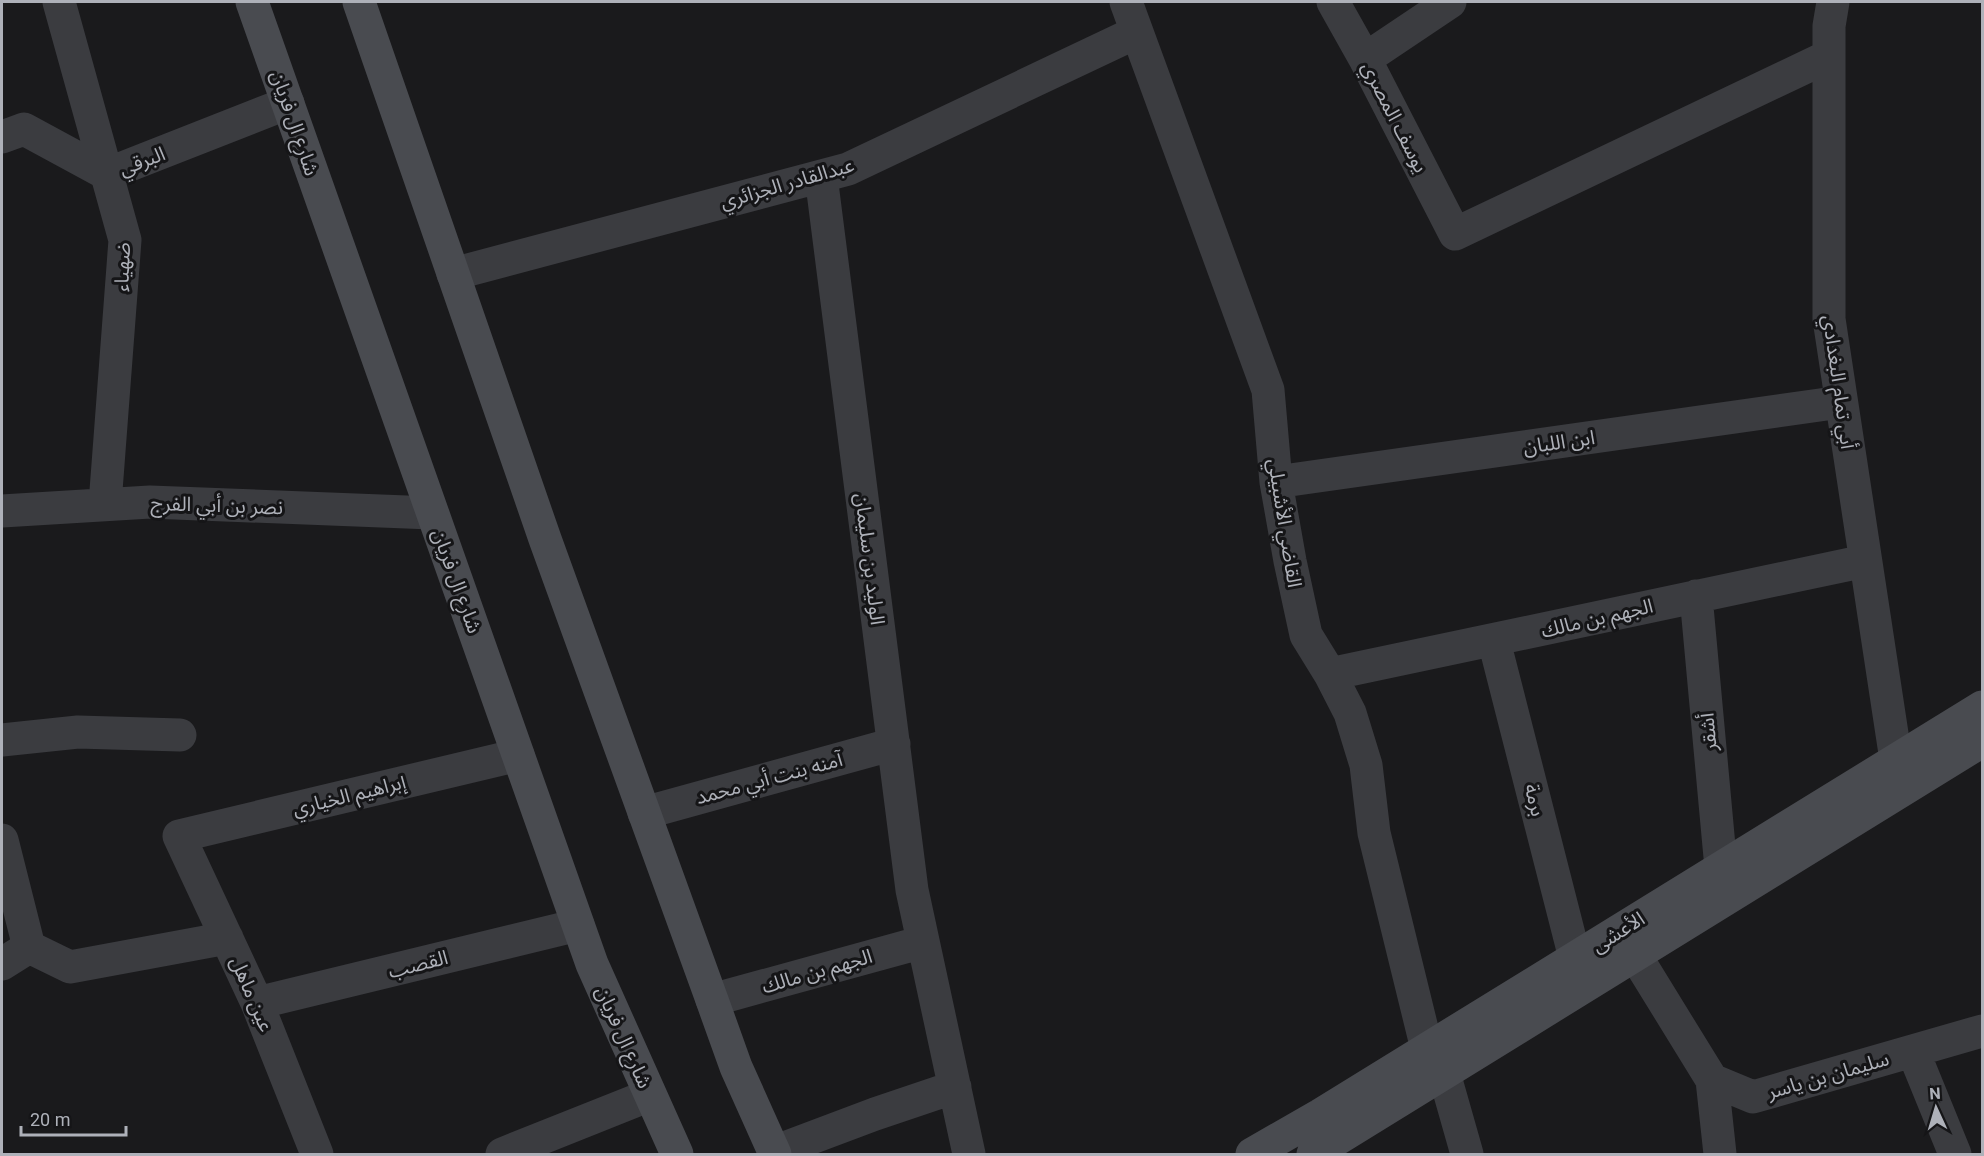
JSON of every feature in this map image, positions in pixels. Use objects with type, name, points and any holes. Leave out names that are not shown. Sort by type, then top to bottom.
[{"type":"main road","name":"شارع ال فريان","points":[[252,2],[592,964],[677,1155]]},
{"type":"main road","points":[[359,2],[549,550],[711,1000],[736,1067],[774,1153]]},
{"type":"main road","name":"الأعشى","points":[[1312,1155],[1575,958],[1983,707]]},
{"type":"main road","name":"الأعشى","points":[[1252,1155],[1436,1061],[1635,955],[1983,741]]},
{"type":"street","name":"ضهياء","points":[[59,2],[126,240],[105,504]]},
{"type":"street","name":"القاضي الأشبيلي","points":[[1126,2],[1268,390],[1276,482],[1306,635],[1350,713],[1366,765],[1374,832],[1436,1061],[1467,1155]]},
{"type":"street","name":"يوسف المصري","points":[[1333,2],[1455,234],[1829,56]]},
{"type":"street","points":[[1365,59],[1450,2]]},
{"type":"street","name":"أبي تمام البغدادي","points":[[1833,2],[1829,26],[1828,319],[1896,760]]},
{"type":"street","name":"عبدالقادر الجزائري","points":[[453,273],[848,169],[1137,32]]},
{"type":"street","name":"البرقي","points":[[2,137],[24,129],[107,174],[288,103]]},
{"type":"street","name":"الوليد بن سليمان","points":[[821,176],[912,890],[969,1155]]},
{"type":"street","name":"ابن اللبان","points":[[1276,482],[1841,402]]},
{"type":"street","name":"نصر بن أبي الفرج","points":[[2,511],[150,502],[432,513]]},
{"type":"street","name":"الجهم بن مالك","points":[[1329,674],[1865,561]]},
{"type":"street","name":"أشقر","points":[[1696,596],[1721,868]]},
{"type":"street","name":"برمة","points":[[1494,641],[1575,958]]},
{"type":"street","points":[[2,740],[78,732],[180,735]]},
{"type":"street","name":"آمنه بنت أبي محمد","points":[[644,813],[894,744]]},
{"type":"street","name":"إبراهيم الخياري","points":[[179,836],[518,755]]},
{"type":"street","name":"عين ماهل","points":[[179,836],[257,1003],[317,1155]]},
{"type":"street","points":[[2,841],[29,947],[70,967],[227,938]]},
{"type":"street","name":"القصب","points":[[257,1003],[578,925]]},
{"type":"street","name":"الجهم بن مالك","points":[[711,1000],[923,942]]},
{"type":"street","points":[[2,964],[29,947]]},
{"type":"street","points":[[1635,955],[1712,1080],[1720,1155]]},
{"type":"street","name":"سليمان بن ياسر","points":[[1712,1080],[1753,1097],[1983,1030]]},
{"type":"street","points":[[1912,1051],[1955,1155]]},
{"type":"street","points":[[774,1153],[874,1114],[955,1087]]},
{"type":"street","points":[[502,1155],[650,1095]]}]
